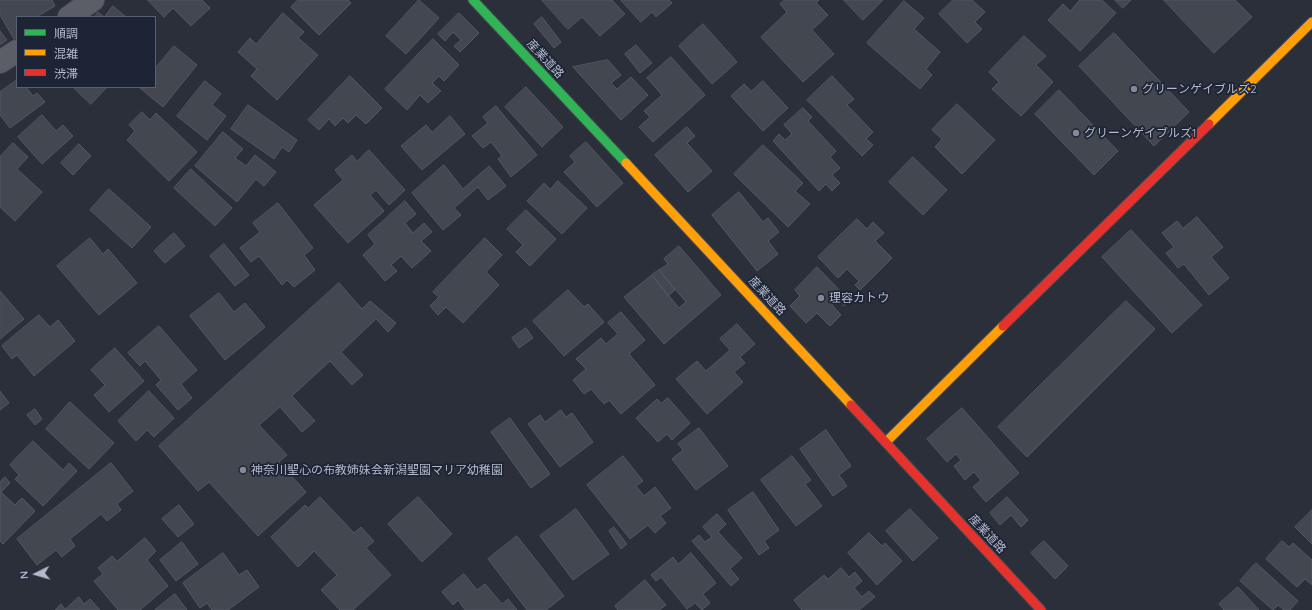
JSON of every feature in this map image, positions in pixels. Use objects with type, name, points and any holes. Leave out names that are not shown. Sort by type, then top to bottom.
[{"type":"street","points":[[70,16],[93,0]]},
{"type":"street","name":"産業道路","points":[[473,0],[1041,610]]},
{"type":"street","points":[[886,442],[1312,22]]},
{"type":"street","points":[[0,62],[16,52]]},
{"type":"building","points":[[0,0],[52,0],[55,6],[38,16],[16,16],[16,38],[14,39],[0,15]]},
{"type":"building","points":[[148,0],[202,0],[210,8],[191,26],[173,8],[164,17]]},
{"type":"building","points":[[298,0],[348,0],[351,3],[319,35],[291,7]]},
{"type":"building","points":[[419,0],[439,18],[406,54],[386,36]]},
{"type":"building","points":[[542,0],[612,0],[625,14],[600,36],[582,17],[568,29]]},
{"type":"building","points":[[621,0],[669,0],[672,3],[656,17],[652,12],[641,22]]},
{"type":"building","points":[[784,0],[819,0],[816,3],[828,15],[812,30],[834,54],[803,82],[761,37],[787,12],[780,4]]},
{"type":"building","points":[[844,0],[883,0],[863,20]]},
{"type":"building","points":[[953,0],[972,0],[985,12],[975,22],[982,29],[967,43],[939,14]]},
{"type":"building","points":[[1080,0],[1102,0],[1116,13],[1080,51],[1048,20],[1063,4],[1070,11]]},
{"type":"building","points":[[1115,0],[1131,0],[1123,8]]},
{"type":"building","points":[[1164,0],[1235,0],[1252,17],[1214,53]]},
{"type":"building","points":[[904,1],[924,18],[914,29],[940,52],[926,69],[932,75],[920,89],[867,43]]},
{"type":"building","points":[[113,6],[125,16],[105,16]]},
{"type":"building","points":[[98,12],[103,16],[95,16]]},
{"type":"building","points":[[283,13],[304,32],[298,38],[318,55],[277,100],[251,76],[257,69],[238,52],[250,38],[256,44]]},
{"type":"building","points":[[459,13],[479,33],[460,52],[454,46],[461,40],[453,32],[445,41],[438,34]]},
{"type":"building","points":[[542,17],[561,42],[554,48],[534,24]]},
{"type":"building","points":[[703,24],[737,62],[712,84],[679,46]]},
{"type":"building","points":[[0,31],[7,40],[0,45]]},
{"type":"building","name":"グリーンゲイブルズ2","points":[[1114,33],[1189,112],[1154,146],[1079,66]]},
{"type":"building","points":[[1024,36],[1046,56],[1036,65],[1053,82],[1021,116],[992,89],[999,82],[989,72]]},
{"type":"building","points":[[433,39],[459,65],[444,81],[439,76],[432,83],[441,91],[428,103],[420,95],[407,110],[385,89]]},
{"type":"building","points":[[636,45],[652,63],[640,73],[625,54]]},
{"type":"building","points":[[174,46],[197,65],[163,107],[140,88],[156,88],[156,68]]},
{"type":"building","points":[[671,57],[705,95],[653,142],[639,127],[650,117],[644,111],[662,95],[647,78]]},
{"type":"building","points":[[608,60],[621,75],[611,83],[617,89],[631,77],[648,95],[621,120],[573,67]]},
{"type":"building","points":[[350,76],[382,108],[366,124],[356,115],[348,123],[343,118],[335,126],[329,119],[319,130],[308,120]]},
{"type":"building","points":[[832,76],[854,99],[847,105],[873,132],[866,139],[873,145],[862,156],[807,100]]},
{"type":"building","points":[[16,81],[16,88],[27,88],[33,96],[37,93],[45,102],[10,128],[0,115],[0,92]]},
{"type":"building","points":[[205,81],[221,94],[212,105],[226,116],[207,140],[177,116]]},
{"type":"building","points":[[763,81],[788,108],[763,131],[731,96],[744,84],[751,91]]},
{"type":"building","points":[[526,87],[563,127],[542,147],[505,107]]},
{"type":"building","points":[[74,88],[106,88],[91,104]]},
{"type":"building","name":"グリーンゲイブルズ1","points":[[1059,90],[1118,151],[1094,175],[1035,114]]},
{"type":"building","points":[[957,104],[995,140],[962,174],[935,147],[942,139],[932,130]]},
{"type":"building","points":[[248,105],[297,140],[289,152],[282,147],[274,159],[231,129]]},
{"type":"building","points":[[496,106],[537,155],[511,177],[498,159],[502,156],[491,142],[483,148],[472,136],[488,123],[483,117]]},
{"type":"building","points":[[803,108],[812,117],[808,121],[836,151],[830,157],[840,168],[832,175],[840,183],[832,191],[826,184],[819,191],[773,141],[779,134],[785,140],[792,134],[784,125]]},
{"type":"building","points":[[142,112],[150,120],[156,113],[197,152],[169,181],[127,140],[135,131],[129,125]]},
{"type":"building","points":[[42,115],[56,131],[63,125],[73,136],[42,164],[18,137]]},
{"type":"building","points":[[450,116],[465,134],[422,170],[401,146],[426,125],[432,132]]},
{"type":"building","points":[[687,127],[695,136],[687,143],[712,171],[688,192],[655,155]]},
{"type":"building","points":[[223,132],[243,149],[235,158],[246,166],[255,155],[276,172],[264,186],[256,179],[237,202],[195,166]]},
{"type":"building","points":[[586,142],[623,183],[597,207],[564,172],[575,162],[570,156]]},
{"type":"building","points":[[13,143],[28,157],[17,169],[42,192],[15,221],[0,207],[0,157]]},
{"type":"building","points":[[79,144],[91,156],[73,175],[61,163]]},
{"type":"building","points":[[763,145],[803,183],[795,191],[810,204],[788,227],[734,174]]},
{"type":"building","points":[[369,150],[405,190],[389,205],[376,190],[370,195],[384,211],[348,243],[314,205],[343,180],[335,170],[352,155],[357,161]]},
{"type":"building","points":[[913,157],[947,190],[923,215],[889,182]]},
{"type":"building","points":[[444,165],[463,189],[489,166],[506,186],[488,200],[478,187],[454,208],[461,215],[443,230],[412,193]]},
{"type":"building","points":[[191,169],[232,208],[215,226],[174,188]]},
{"type":"building","points":[[558,181],[587,208],[562,234],[527,201],[544,183],[550,189]]},
{"type":"building","points":[[109,189],[151,227],[132,248],[90,210]]},
{"type":"building","points":[[739,192],[763,222],[768,218],[779,232],[768,241],[778,254],[757,271],[712,215]]},
{"type":"building","points":[[405,201],[416,214],[405,223],[413,233],[424,223],[432,232],[421,241],[431,251],[412,268],[401,256],[391,265],[397,271],[385,281],[363,255],[375,244],[368,235]]},
{"type":"building","points":[[278,203],[313,248],[304,255],[315,270],[294,287],[287,280],[282,285],[259,256],[251,262],[240,248],[260,232],[253,223]]},
{"type":"building","points":[[526,210],[556,239],[530,266],[516,252],[523,245],[507,229]]},
{"type":"building","points":[[1197,217],[1223,247],[1211,257],[1229,278],[1209,295],[1184,264],[1178,268],[1166,253],[1174,247],[1162,233],[1177,221],[1183,228]]},
{"type":"building","points":[[857,219],[867,229],[873,222],[884,233],[875,241],[892,258],[860,290],[855,285],[859,281],[847,269],[838,278],[818,257]]},
{"type":"building","points":[[1131,230],[1202,305],[1172,333],[1102,257]]},
{"type":"building","points":[[174,233],[185,246],[165,263],[154,251]]},
{"type":"building","points":[[90,238],[103,254],[108,249],[137,283],[99,315],[57,266]]},
{"type":"building","points":[[485,238],[502,255],[486,272],[499,285],[463,323],[446,307],[438,315],[430,306],[439,297],[433,292]]},
{"type":"building","points":[[224,244],[249,275],[235,286],[210,256]]},
{"type":"building","points":[[679,246],[721,295],[664,344],[624,297],[652,275],[679,308],[686,302],[659,270],[668,264],[664,259]]},
{"type":"building","points":[[817,267],[849,300],[844,306],[837,299],[832,305],[841,315],[830,326],[817,313],[806,323],[790,306],[800,296],[795,290]]},
{"type":"building","points":[[659,270],[675,290],[668,296],[652,275]]},
{"type":"building","points":[[339,283],[362,309],[370,301],[396,323],[388,332],[376,319],[341,352],[363,375],[352,385],[330,361],[292,396],[315,421],[302,432],[280,407],[259,425],[287,455],[279,462],[306,492],[258,536],[209,482],[198,491],[159,446]]},
{"type":"building","points":[[568,290],[584,307],[588,304],[604,322],[564,356],[533,321]]},
{"type":"building","points":[[0,291],[24,319],[0,339]]},
{"type":"building","points":[[219,293],[234,312],[245,303],[265,327],[225,360],[190,316]]},
{"type":"building","points":[[1126,301],[1155,329],[1027,457],[998,427]]},
{"type":"building","points":[[621,312],[645,340],[629,354],[655,385],[621,414],[609,400],[604,404],[591,389],[584,394],[573,380],[586,369],[576,359],[601,338],[606,344],[618,334],[608,323]]},
{"type":"building","points":[[39,315],[50,327],[58,320],[75,341],[34,376],[17,355],[12,359],[2,346]]},
{"type":"building","points":[[737,324],[755,344],[740,357],[745,363],[734,372],[743,382],[707,414],[676,379],[697,361],[706,371],[730,350],[720,339]]},
{"type":"building","points":[[159,326],[197,370],[181,384],[192,398],[178,410],[156,385],[161,380],[145,361],[140,366],[128,353]]},
{"type":"building","points":[[526,328],[533,338],[519,348],[512,338]]},
{"type":"building","points":[[115,348],[144,381],[109,412],[94,395],[105,385],[91,370]]},
{"type":"building","points":[[0,391],[9,403],[0,410]]},
{"type":"building","points":[[149,391],[174,418],[154,437],[147,430],[136,441],[118,421]]},
{"type":"building","points":[[668,398],[690,423],[672,440],[667,434],[658,442],[636,418],[657,399],[661,403]]},
{"type":"building","points":[[70,402],[114,443],[89,469],[46,429]]},
{"type":"building","points":[[962,408],[1019,473],[986,502],[973,487],[981,480],[974,472],[965,480],[954,466],[961,460],[956,454],[947,462],[927,439]]},
{"type":"building","points":[[35,409],[42,419],[35,425],[27,415]]},
{"type":"building","points":[[561,410],[566,417],[572,413],[593,442],[560,467],[528,424],[540,415],[545,422]]},
{"type":"building","points":[[510,418],[550,474],[531,488],[491,432]]},
{"type":"building","points":[[699,428],[728,466],[696,490],[672,459],[683,450],[678,444]]},
{"type":"building","points":[[826,430],[851,466],[839,475],[847,486],[833,496],[800,449]]},
{"type":"building","points":[[33,441],[63,470],[69,463],[77,471],[43,506],[15,479],[19,475],[10,465]]},
{"type":"building","points":[[623,456],[643,481],[636,486],[644,496],[655,487],[671,508],[660,516],[666,523],[655,533],[648,525],[630,539],[587,485]]},
{"type":"building","points":[[792,456],[811,480],[805,484],[822,506],[796,526],[761,480]]},
{"type":"building","points":[[111,463],[133,491],[117,504],[121,510],[107,521],[101,514],[70,539],[75,546],[62,557],[56,550],[37,565],[17,539]]},
{"type":"building","points":[[5,477],[10,483],[1,492],[15,505],[22,498],[35,511],[3,544],[0,541],[0,482]]},
{"type":"building","points":[[753,492],[779,530],[764,541],[769,548],[759,555],[728,510]]},
{"type":"building","points":[[320,497],[354,533],[361,527],[374,541],[366,548],[391,575],[353,610],[340,610],[321,590],[337,575],[314,551],[298,567],[271,537],[305,505],[308,508]]},
{"type":"building","points":[[418,497],[452,534],[422,562],[388,524]]},
{"type":"building","points":[[1007,497],[1028,520],[1021,527],[1011,515],[1000,525],[990,513]]},
{"type":"building","points":[[179,505],[194,524],[178,537],[162,519]]},
{"type":"building","points":[[576,509],[609,554],[573,580],[540,536]]},
{"type":"building","points":[[910,509],[938,538],[913,561],[886,531]]},
{"type":"building","points":[[1312,510],[1312,544],[1295,527]]},
{"type":"building","points":[[717,514],[726,524],[718,532],[742,558],[730,569],[739,579],[731,586],[692,541],[699,535],[705,542],[712,537],[703,527]]},
{"type":"building","points":[[614,527],[627,544],[621,549],[609,531]]},
{"type":"building","points":[[869,533],[882,546],[885,543],[902,561],[877,585],[848,553]]},
{"type":"building","points":[[517,536],[564,596],[546,610],[527,610],[488,559]]},
{"type":"building","points":[[145,538],[156,551],[147,560],[168,586],[140,610],[118,610],[94,581],[103,574],[98,568],[112,556],[117,561]]},
{"type":"building","points":[[1044,541],[1068,566],[1055,579],[1031,553]]},
{"type":"building","points":[[1282,541],[1289,547],[1293,543],[1312,560],[1312,585],[1305,579],[1297,587],[1266,559]]},
{"type":"building","points":[[182,542],[198,564],[176,581],[160,560]]},
{"type":"building","points":[[223,553],[239,575],[247,570],[259,587],[228,610],[212,610],[207,603],[200,608],[183,583]]},
{"type":"building","points":[[691,553],[716,583],[703,594],[710,603],[702,610],[695,603],[687,609],[661,577],[656,581],[651,575],[673,557],[678,564]]},
{"type":"building","points":[[1256,563],[1298,601],[1290,610],[1284,610],[1278,605],[1273,610],[1240,581]]},
{"type":"building","points":[[841,568],[849,577],[855,572],[862,581],[854,588],[862,597],[869,591],[875,597],[859,610],[802,610],[794,600],[824,575],[828,579]]},
{"type":"building","points":[[464,574],[477,590],[485,584],[502,604],[508,599],[517,610],[465,610],[458,600],[453,605],[442,592]]},
{"type":"building","points":[[645,580],[666,605],[659,610],[618,610],[615,606]]},
{"type":"building","points":[[1238,587],[1259,610],[1224,610],[1219,604]]},
{"type":"building","points":[[175,594],[187,610],[155,610]]},
{"type":"building","points":[[79,597],[84,604],[90,599],[100,610],[55,610],[61,604],[65,609]]},
{"type":"traffic: fast","points":[[473,0],[626,163]]},
{"type":"traffic: slow","points":[[1209,124],[1312,22]]},
{"type":"traffic: slow","points":[[626,163],[851,405]]},
{"type":"traffic: slow","points":[[886,442],[1003,326]]},
{"type":"traffic: jam","points":[[1003,326],[1209,124]]},
{"type":"traffic: jam","points":[[851,405],[1041,610]]},
{"type":"place","name":"グリーンゲイブルズ2","points":[[1134,89]]},
{"type":"place","name":"グリーンゲイブルズ1","points":[[1076,133]]},
{"type":"place","name":"理容カトウ","points":[[821,298]]},
{"type":"place","name":"神奈川聖心の布教姉妹会新潟聖園マリア幼稚園","points":[[243,470]]}]
